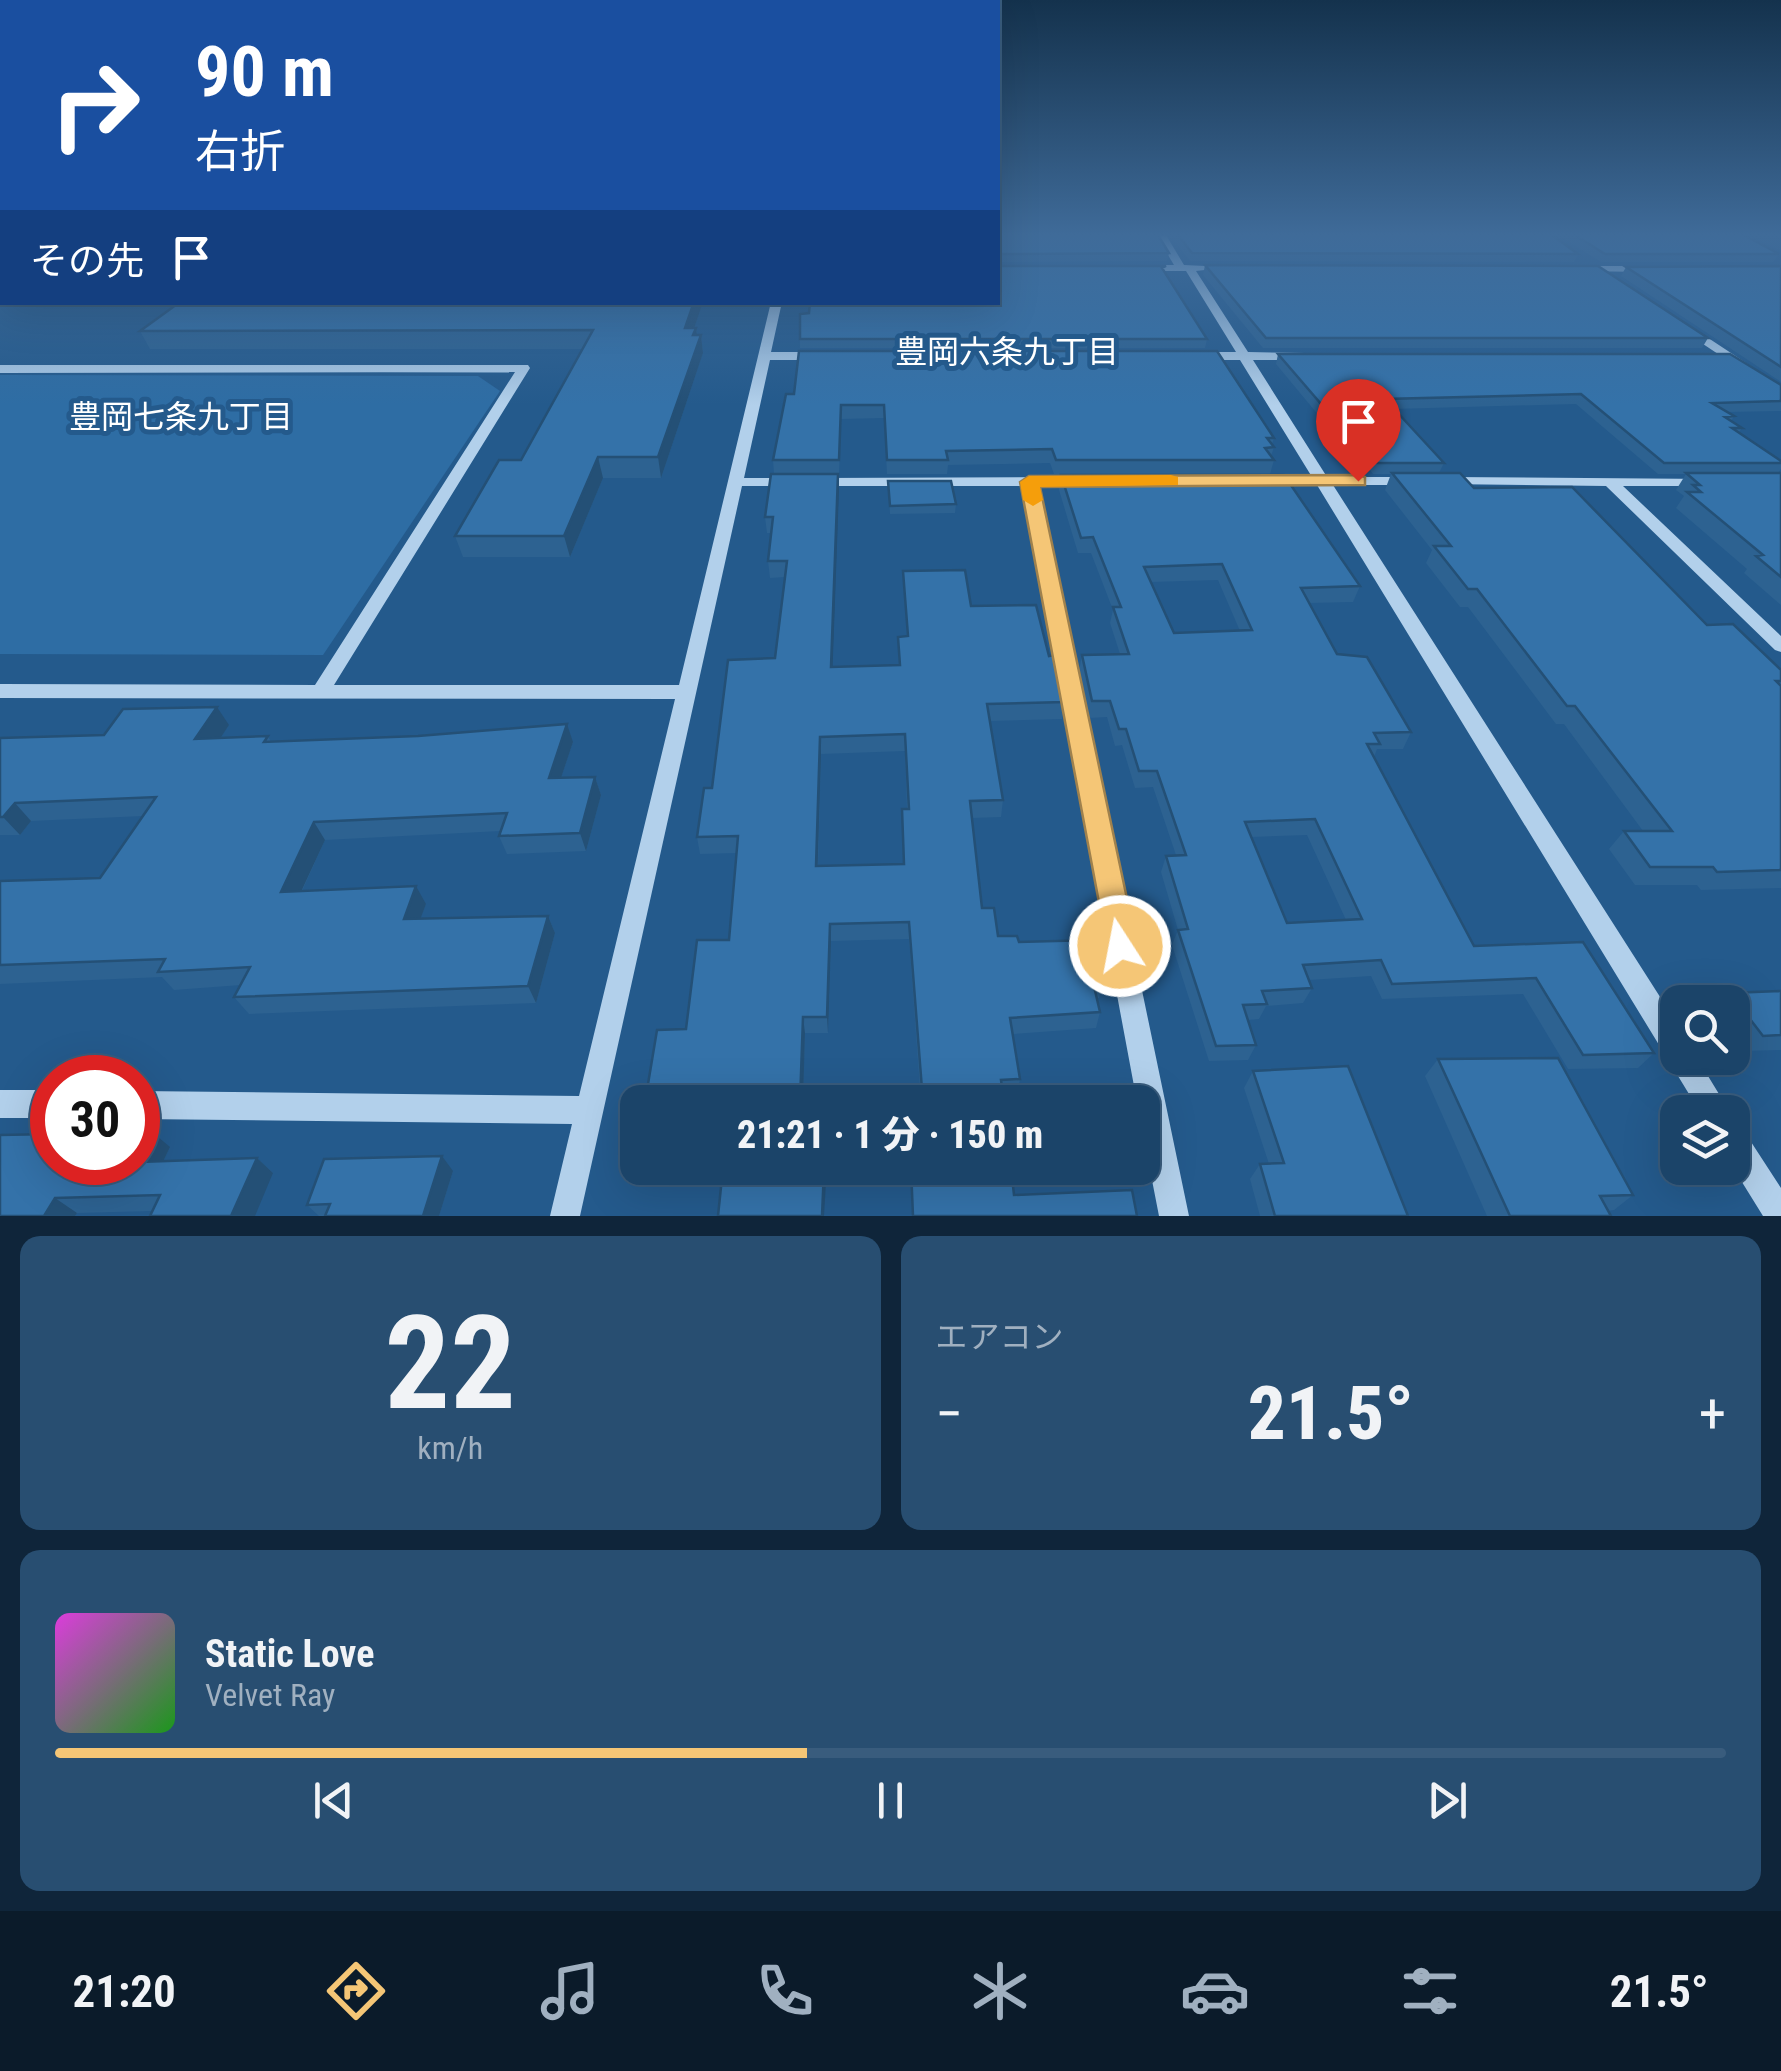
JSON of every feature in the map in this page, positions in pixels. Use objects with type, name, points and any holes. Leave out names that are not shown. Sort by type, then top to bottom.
[{"type":"street","points":[[1207,292],[1660,1021]]},
{"type":"street","points":[[565,1216],[777,305]]},
{"type":"street","points":[[1678,323],[1781,392]]},
{"type":"street","points":[[765,356],[845,356]]},
{"type":"street","points":[[1184,356],[1321,356]]},
{"type":"street","points":[[1708,356],[1727,356]]},
{"type":"street","points":[[0,368],[524,368],[320,692]]},
{"type":"street","points":[[1244,481],[1724,482]]},
{"type":"street","points":[[736,482],[1107,482]]},
{"type":"street","points":[[1029,482],[1174,1216]]},
{"type":"street","points":[[1610,482],[1781,646]]},
{"type":"street","points":[[0,691],[687,692]]},
{"type":"street","points":[[0,1104],[30,1104]]},
{"type":"street","points":[[160,1105],[590,1110]]},
{"type":"street","points":[[1750,1167],[1781,1216]]},
{"type":"shaded area","points":[[0,375],[478,376],[500,391],[323,655],[0,654]]},
{"type":"building","points":[[1000,292],[1177,292],[1207,339],[800,339],[800,314],[809,313],[810,305],[1000,305]]},
{"type":"building","points":[[1227,292],[1637,292],[1708,338],[1266,338]]},
{"type":"building","points":[[1664,292],[1781,292],[1781,367]]},
{"type":"building","points":[[176,305],[693,305],[685,328],[696,328],[693,335],[701,335],[658,457],[598,457],[564,536],[455,536],[499,460],[521,460],[593,330],[140,331]]},
{"type":"building","points":[[799,351],[1217,351],[1274,438],[1267,438],[1274,447],[1265,448],[1274,460],[1056,460],[1052,449],[946,451],[948,460],[887,460],[884,405],[841,405],[839,460],[773,460],[786,394],[794,394]]},
{"type":"building","points":[[1278,354],[1730,354],[1781,385],[1781,401],[1712,403],[1734,416],[1725,417],[1742,428],[1732,428],[1781,463],[1664,463],[1581,394],[1385,399],[1444,463],[1377,463]]},
{"type":"building","points":[[1392,473],[1460,473],[1474,488],[1572,487],[1707,625],[1733,624],[1781,670],[1781,681],[1776,681],[1781,686],[1781,870],[1717,872],[1713,867],[1650,867],[1624,831],[1672,831],[1575,706],[1567,706],[1477,589],[1468,589],[1434,546],[1451,546]]},
{"type":"building","points":[[1686,473],[1781,473],[1781,577],[1756,556],[1763,555],[1687,492],[1701,492],[1693,485],[1700,485]]},
{"type":"building","points":[[771,474],[838,474],[831,667],[900,665],[898,637],[908,636],[903,571],[965,570],[971,606],[1036,605],[1049,656],[1055,655],[1064,702],[987,704],[1003,800],[970,801],[982,908],[994,908],[998,936],[1017,936],[1019,942],[1094,940],[1104,982],[1093,982],[1100,1012],[1010,1018],[1020,1079],[1001,1080],[1002,1085],[922,1085],[909,922],[830,924],[827,1017],[803,1017],[801,1085],[648,1085],[657,1030],[686,1029],[697,940],[729,940],[738,836],[697,837],[704,788],[712,788],[728,660],[775,658],[787,561],[768,561],[773,517],[765,517]],"holes":[[[905,734],[909,809],[902,809],[904,864],[816,866],[820,737]]]},
{"type":"building","points":[[1061,475],[1284,475],[1360,586],[1301,588],[1337,654],[1367,657],[1411,732],[1374,733],[1380,744],[1367,744],[1474,946],[1583,942],[1654,1053],[1583,1055],[1536,978],[1392,984],[1381,960],[1303,965],[1312,988],[1262,991],[1267,1004],[1243,1005],[1256,1045],[1216,1046],[1178,930],[1188,929],[1166,856],[1186,855],[1157,771],[1139,771],[1126,729],[1119,729],[1110,701],[1092,701],[1082,655],[1129,654],[1113,607],[1121,607],[1093,537],[1081,538]],"holes":[[[1222,564],[1252,630],[1174,633],[1144,567]],[[1315,819],[1362,919],[1287,923],[1245,822]]]},
{"type":"building","points":[[888,481],[951,481],[956,504],[890,506]]},
{"type":"building","points":[[217,707],[195,739],[268,736],[264,742],[418,736],[567,724],[549,778],[595,777],[580,833],[499,836],[507,813],[314,822],[281,892],[416,886],[404,919],[548,916],[528,986],[234,997],[250,967],[158,972],[165,959],[0,965],[0,881],[100,878],[156,797],[15,803],[0,817],[0,738],[104,735],[123,709]]},
{"type":"building","points":[[1781,991],[1781,1035],[1763,1036],[1750,1019],[1750,992]]},
{"type":"building","points":[[1558,1058],[1633,1195],[1600,1196],[1611,1216],[1510,1216],[1438,1059]]},
{"type":"building","points":[[1348,1066],[1408,1216],[1275,1216],[1260,1164],[1284,1163],[1253,1071]]},
{"type":"building","points":[[30,1134],[30,1185],[160,1185],[160,1161],[257,1158],[231,1216],[150,1216],[160,1195],[55,1198],[44,1216],[0,1216],[0,1135]]},
{"type":"building","points":[[442,1156],[423,1216],[325,1216],[330,1204],[307,1205],[324,1159]]},
{"type":"building","points":[[721,1185],[823,1185],[822,1216],[718,1216]]},
{"type":"building","points":[[912,1185],[1013,1185],[1014,1195],[1132,1190],[1137,1216],[913,1216]]},
{"type":"slow traffic","points":[[1033,500],[1029,482],[1171,481]]},
{"type":"district","name":"豊岡六条九丁目","points":[[1007,352]]},
{"type":"district","name":"豊岡七条九丁目","points":[[181,417]]},
{"type":"route","points":[[1120,946],[1029,482],[1358,481]]}]
